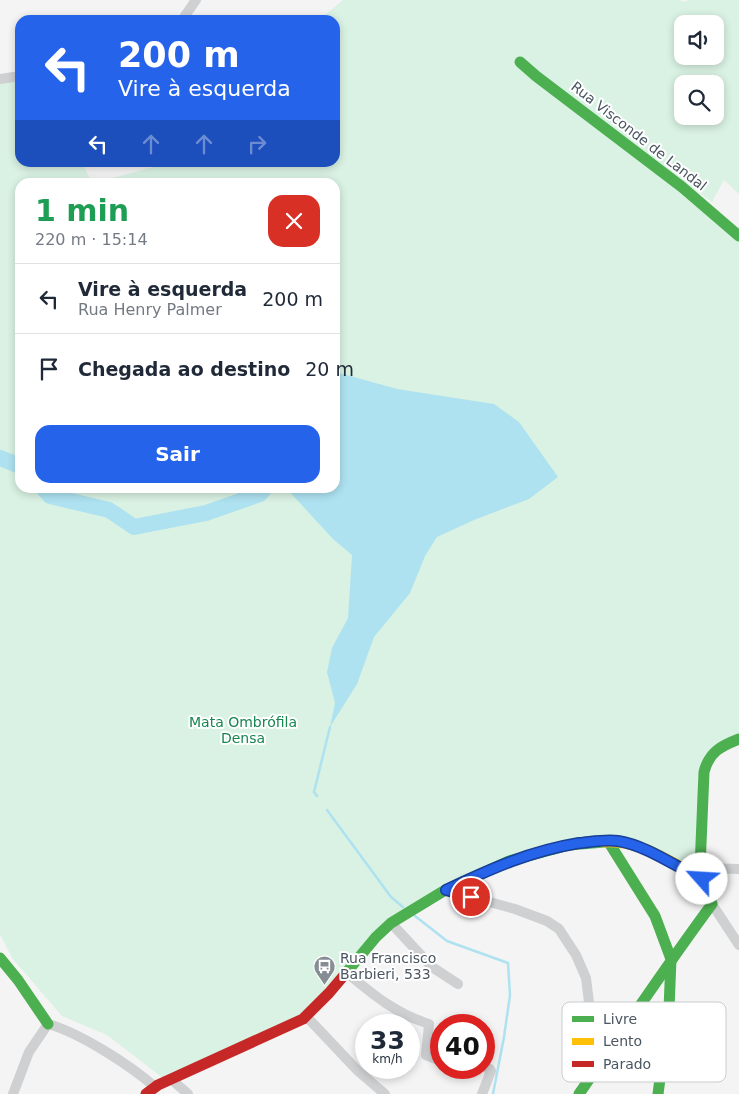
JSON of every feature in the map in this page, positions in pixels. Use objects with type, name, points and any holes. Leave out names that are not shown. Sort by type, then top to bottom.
[{"type":"street","points":[[186,15],[196,0]]},
{"type":"street","name":"Rua Visconde de Landal","points":[[520,62],[682,187],[739,236]]},
{"type":"street","points":[[0,79],[15,77]]},
{"type":"street","points":[[739,738],[714,751],[705,764],[700,838],[701,873],[712,904],[739,945]]},
{"type":"street","points":[[608,841],[655,916],[671,959],[669,1002]]},
{"type":"street","points":[[0,958],[18,980],[48,1024],[79,1037],[146,1079],[150,1090],[297,1022],[306,1016],[329,993],[376,937],[391,923],[422,902],[510,861],[542,850],[590,842],[618,841],[644,849],[701,873],[739,868]]},
{"type":"street","points":[[446,890],[547,920],[559,929],[576,955],[586,978],[589,1002]]},
{"type":"street","points":[[644,1002],[671,959],[712,904]]},
{"type":"street","points":[[391,923],[432,967],[458,984]]},
{"type":"street","points":[[346,972],[384,1003],[429,1024],[426,1055],[430,1057]]},
{"type":"street","points":[[306,1016],[358,1071],[385,1094]]},
{"type":"street","points":[[13,1094],[29,1052],[48,1024]]},
{"type":"street","points":[[171,1079],[188,1094]]},
{"type":"street","points":[[482,1094],[488,1079]]},
{"type":"street","points":[[579,1094],[587,1082]]},
{"type":"green space","name":"Mata Ombrófila Densa","points":[[343,0],[679,0],[685,2],[688,0],[739,0],[739,194],[724,180],[712,202],[533,73],[739,238],[739,737],[705,754],[700,878],[610,840],[563,846],[476,876],[388,926],[301,1020],[168,1082],[107,1035],[62,1016],[12,958],[0,934],[0,82],[15,79],[15,167],[84,167],[90,178],[15,178],[15,493],[340,493],[340,178],[113,178],[153,167],[340,167],[340,15],[325,15]]},
{"type":"water","points":[[340,373],[397,389],[494,404],[519,422],[558,477],[529,499],[474,520],[437,537],[425,556],[410,593],[374,637],[357,684],[330,727],[335,703],[327,672],[332,648],[348,618],[352,555],[333,539],[291,493],[340,493]]},
{"type":"waterway","points":[[0,458],[15,464]]},
{"type":"waterway","points":[[47,493],[50,496],[109,510],[134,527],[206,513],[261,493]]},
{"type":"waterway","points":[[317,796],[314,792],[330,727]]},
{"type":"waterway","points":[[327,810],[391,897],[403,907]]},
{"type":"waterway","points":[[415,916],[447,941],[508,963],[510,995],[493,1094]]},
{"type":"traffic: fast","points":[[520,62],[682,187],[739,236]]},
{"type":"traffic: fast","points":[[642,1002],[712,904],[702,879],[700,868],[704,772],[709,759],[717,751],[739,739]]},
{"type":"traffic: fast","points":[[608,841],[655,916],[671,959],[669,1002]]},
{"type":"traffic: fast","points":[[346,973],[376,937],[391,923],[442,892],[509,861],[569,845],[604,842]]},
{"type":"traffic: fast","points":[[0,958],[18,980],[48,1024]]},
{"type":"traffic: fast","points":[[579,1094],[587,1082]]},
{"type":"traffic: fast","points":[[658,1094],[660,1082]]},
{"type":"traffic: slow","points":[[604,842],[630,844],[642,848],[667,859],[702,879]]},
{"type":"traffic: jam","points":[[146,1094],[158,1085],[303,1019],[346,973]]},
{"type":"place","name":"Rua Francisco Barbieri, 533","points":[[324,985]]},
{"type":"route","points":[[471,897],[446,890],[510,861],[542,850],[612,840],[644,849],[702,879]]}]
